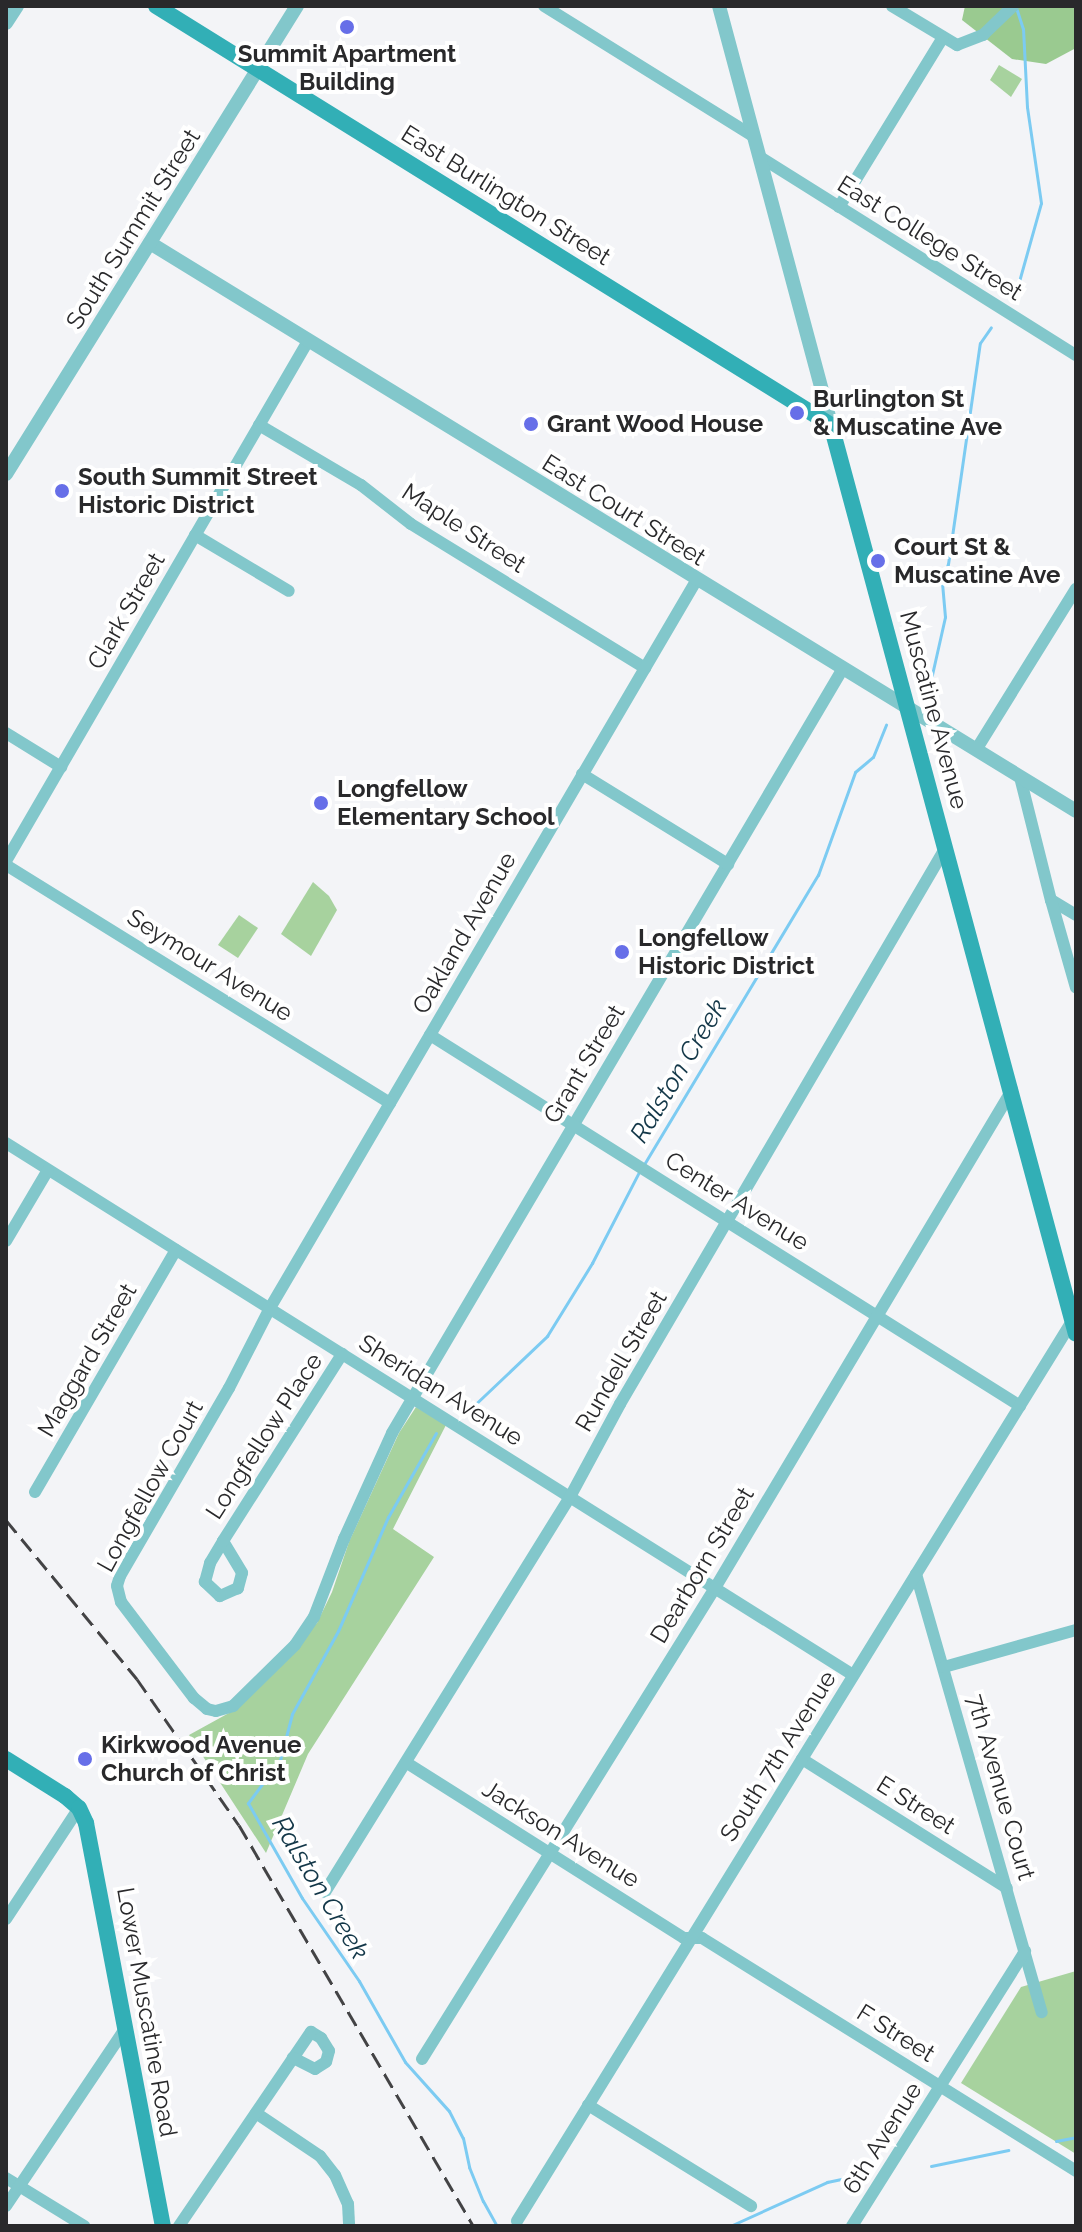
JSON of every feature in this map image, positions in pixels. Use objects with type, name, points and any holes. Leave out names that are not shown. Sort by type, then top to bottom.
[{"type":"main road","name":"East Burlington Street","points":[[156,6],[831,425]]},
{"type":"main road","name":"Muscatine Avenue","points":[[831,425],[1075,1323]]},
{"type":"main road","points":[[6,1759],[79,1808]]},
{"type":"main road","name":"Lower Muscatine Road","points":[[79,1808],[94,1855],[163,2226]]},
{"type":"street","points":[[6,23],[17,6]]},
{"type":"street","name":"South Summit Street","points":[[6,474],[297,6]]},
{"type":"street","points":[[544,6],[751,135]]},
{"type":"street","name":"Muscatine Avenue","points":[[719,6],[831,425]]},
{"type":"street","points":[[892,6],[957,45],[972,41],[1010,9]]},
{"type":"street","points":[[839,207],[943,37]]},
{"type":"street","name":"East College Street","points":[[760,157],[1076,355]]},
{"type":"street","name":"East Court Street","points":[[150,243],[696,581],[1076,811]]},
{"type":"street","name":"Clark Street","points":[[6,863],[308,341]]},
{"type":"street","name":"Maple Street","points":[[259,425],[361,485],[411,524],[645,668]]},
{"type":"street","points":[[195,535],[289,591]]},
{"type":"street","name":"Oakland Avenue","points":[[270,1308],[696,581]]},
{"type":"street","points":[[976,750],[1076,589]]},
{"type":"street","name":"Grant Street","points":[[413,1398],[842,670]]},
{"type":"street","points":[[6,733],[61,767]]},
{"type":"street","points":[[582,774],[728,864]]},
{"type":"street","points":[[1020,777],[1076,988]]},
{"type":"street","name":"Rundell Street","points":[[325,1892],[570,1497],[620,1404],[946,847]]},
{"type":"street","name":"Seymour Avenue","points":[[6,863],[390,1103]]},
{"type":"street","points":[[1051,900],[1076,915]]},
{"type":"street","name":"Center Avenue","points":[[430,1035],[1020,1406]]},
{"type":"street","name":"Dearborn Street","points":[[422,2059],[715,1588],[1012,1090]]},
{"type":"street","name":"Sheridan Avenue","points":[[6,1143],[853,1675]]},
{"type":"street","points":[[6,1241],[48,1170]]},
{"type":"street","name":"Maggard Street","points":[[35,1492],[176,1250]]},
{"type":"street","name":"Longfellow Court","points":[[270,1308],[117,1586],[121,1602],[199,1705],[216,1711],[233,1706],[307,1629],[386,1446],[413,1398]]},
{"type":"street","name":"South 7th Avenue","points":[[517,2221],[1020,1406],[1075,1323]]},
{"type":"street","name":"Longfellow Place","points":[[223,1541],[342,1354]]},
{"type":"street","name":"7th Avenue Court","points":[[916,1574],[1042,2012]]},
{"type":"street","points":[[944,1667],[1076,1630]]},
{"type":"street","name":"E Street","points":[[802,1759],[1007,1888]]},
{"type":"street","name":"Jackson Avenue","points":[[407,1763],[684,1938],[692,1938]]},
{"type":"street","points":[[6,1919],[79,1808]]},
{"type":"street","name":"F Street","points":[[692,1938],[702,1938],[1076,2171]]},
{"type":"street","name":"6th Avenue","points":[[852,2226],[1025,1951]]},
{"type":"street","points":[[6,2206],[125,2029]]},
{"type":"street","points":[[179,2226],[293,2058]]},
{"type":"street","points":[[588,2105],[751,2206]]},
{"type":"street","points":[[256,2113],[320,2156],[335,2175],[348,2204],[349,2226]]},
{"type":"street","points":[[6,2178],[84,2226]]},
{"type":"green space","points":[[965,6],[1076,6],[1076,48],[1046,64],[1012,59],[962,20]]},
{"type":"green space","points":[[999,65],[1022,79],[1011,97],[990,80]]},
{"type":"green space","points":[[313,882],[329,896],[337,910],[311,956],[281,934]]},
{"type":"green space","points":[[239,915],[258,928],[238,958],[218,945]]},
{"type":"green space","points":[[416,1407],[446,1425],[393,1529],[434,1557],[308,1754],[266,1853],[189,1735],[238,1708],[317,1623],[332,1592],[349,1542],[399,1433]]},
{"type":"green space","points":[[1076,1971],[1076,2154],[961,2083],[1021,1987]]},
{"type":"waterway","name":"Ralston Creek","points":[[1016,292],[1041,203],[1027,107],[1023,29],[1017,10]]},
{"type":"waterway","name":"Ralston Creek","points":[[929,688],[945,617],[942,582],[948,564],[980,343],[991,327]]},
{"type":"waterway","name":"Ralston Creek","points":[[643,1166],[818,875],[855,772],[873,757],[886,724]]},
{"type":"waterway","name":"Ralston Creek","points":[[466,1413],[547,1336],[592,1263],[639,1172]]},
{"type":"waterway","name":"Ralston Creek","points":[[436,1433],[388,1517],[338,1631],[292,1714],[280,1760],[248,1803],[302,1898],[359,1981],[405,2062],[449,2111],[463,2138],[469,2167],[483,2201],[497,2226]]},
{"type":"waterway","name":"Ralston Creek","points":[[1056,2141],[1076,2137]]},
{"type":"waterway","name":"Ralston Creek","points":[[931,2166],[1008,2150]]},
{"type":"waterway","name":"Ralston Creek","points":[[730,2226],[827,2182],[860,2175]]},
{"type":"railway","points":[[6,1520],[137,1679],[239,1825],[473,2226]]},
{"type":"place","name":"Summit Apartment Building","points":[[347,27]]},
{"type":"place","name":"Burlington St & Muscatine Ave","points":[[797,413]]},
{"type":"place","name":"Grant Wood House","points":[[531,424]]},
{"type":"place","name":"South Summit Street Historic District","points":[[62,491]]},
{"type":"place","name":"Court St & Muscatine Ave","points":[[878,561]]},
{"type":"place","name":"Longfellow Elementary School","points":[[321,803]]},
{"type":"place","name":"Longfellow Historic District","points":[[622,952]]},
{"type":"place","name":"Kirkwood Avenue Church of Christ","points":[[85,1759]]}]
